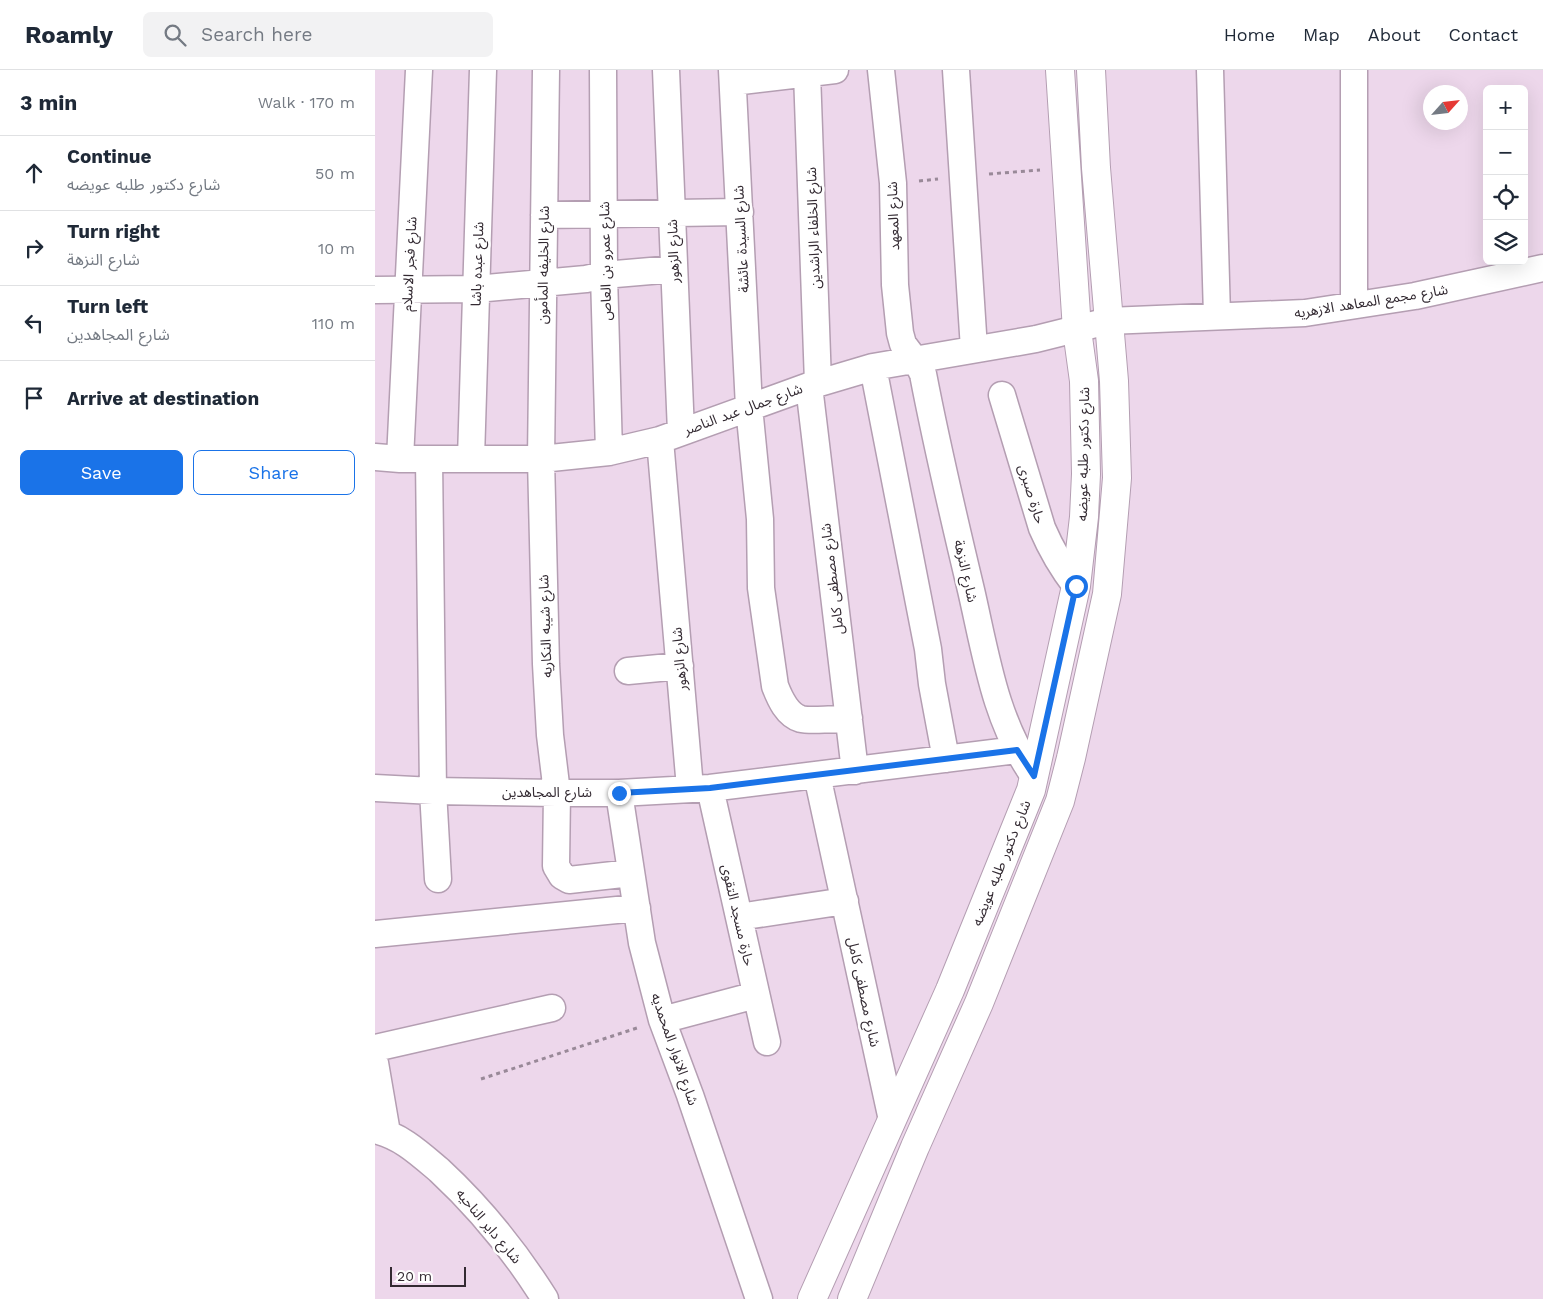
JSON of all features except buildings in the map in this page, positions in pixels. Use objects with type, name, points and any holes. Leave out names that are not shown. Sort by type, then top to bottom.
[{"type":"street","name":"شارع فجر الاسلام","points":[[388,458],[407,289],[419,70]]},
{"type":"street","name":"شارع عبده باشا","points":[[471,458],[483,70]]},
{"type":"street","name":"شارع الخليفه المأمون","points":[[541,459],[545,70]]},
{"type":"street","name":"شارع عمرو بن العاص","points":[[603,70],[604,275],[609,452]]},
{"type":"street","name":"شارع الزهور","points":[[666,70],[674,269],[670,436],[680,666],[700,788]]},
{"type":"street","name":"شارع المعهد","points":[[881,70],[893,184],[895,285],[900,333],[903,344],[914,359]]},
{"type":"street","points":[[956,70],[975,349]]},
{"type":"street","name":"شارع دكتور طلبه عويضه","points":[[812,1299],[950,990],[1016,827],[1034,776],[1076,586],[1084,517],[1086,474],[1084,381],[1077,330],[1060,70]]},
{"type":"street","points":[[852,1299],[915,1147],[979,1002],[1061,800],[1107,594],[1117,478],[1114,381],[1108,321],[1091,70]]},
{"type":"street","points":[[1210,70],[1217,316]]},
{"type":"street","points":[[1354,70],[1354,305]]},
{"type":"street","points":[[732,76],[827,71]]},
{"type":"street","name":"شارع الخلفاء الراشدين","points":[[814,385],[827,71]]},
{"type":"street","name":"شارع السيدة عائشة","points":[[732,76],[749,407],[760,519],[761,588],[775,686],[780,699],[787,709],[801,719],[849,718]]},
{"type":"street","points":[[544,215],[740,212]]},
{"type":"street","name":"شارع مجمع المعاهد الازهريه","points":[[1108,321],[1305,313],[1415,296],[1543,268]]},
{"type":"street","points":[[375,290],[477,289],[674,269]]},
{"type":"street","name":"شارع جمال عبد الناصر","points":[[388,458],[541,459],[609,452],[670,436],[749,407],[873,367],[1036,339],[1108,321]]},
{"type":"street","name":"شارع النزهة","points":[[914,359],[923,374],[944,478],[999,708],[1017,750],[1034,776]]},
{"type":"street","points":[[873,367],[928,649],[932,684],[946,759]]},
{"type":"street","points":[[1084,381],[1114,381]]},
{"type":"street","name":"شارع مصطفى كامل","points":[[814,385],[855,771]]},
{"type":"street","name":"حارة صبرى","points":[[1002,395],[1042,528],[1051,549],[1076,586]]},
{"type":"street","points":[[429,459],[433,791],[438,879]]},
{"type":"street","name":"شارع شيبه النكاريه","points":[[541,459],[545,664],[550,735],[557,793],[556,866],[562,876],[569,880],[631,873]]},
{"type":"street","points":[[628,671],[680,666]]},
{"type":"street","name":"شارع المجاهدين","points":[[375,788],[433,791],[619,793],[700,788],[855,771],[1017,750]]},
{"type":"street","name":"شارع مصطفى كامل","points":[[817,775],[892,1120]]},
{"type":"street","name":"حارة مسجد التقوى","points":[[700,788],[739,918],[767,1042]]},
{"type":"street","name":"شارع الانوار المحمديه","points":[[619,793],[643,943],[662,1020],[690,1095],[759,1299]]},
{"type":"street","points":[[739,918],[845,901]]},
{"type":"street","points":[[375,934],[637,908]]},
{"type":"street","points":[[662,1020],[756,995]]},
{"type":"street","points":[[375,1048],[552,1008]]},
{"type":"street","points":[[375,1063],[381,1131]]},
{"type":"street","name":"شارع داير الناحيه","points":[[381,1131],[414,1148],[467,1196],[503,1238],[545,1299]]},
{"type":"path","points":[[481,1079],[662,1020]]},
{"type":"route","points":[[619,793],[710,788],[1017,750],[1034,776],[1076,586]]}]
